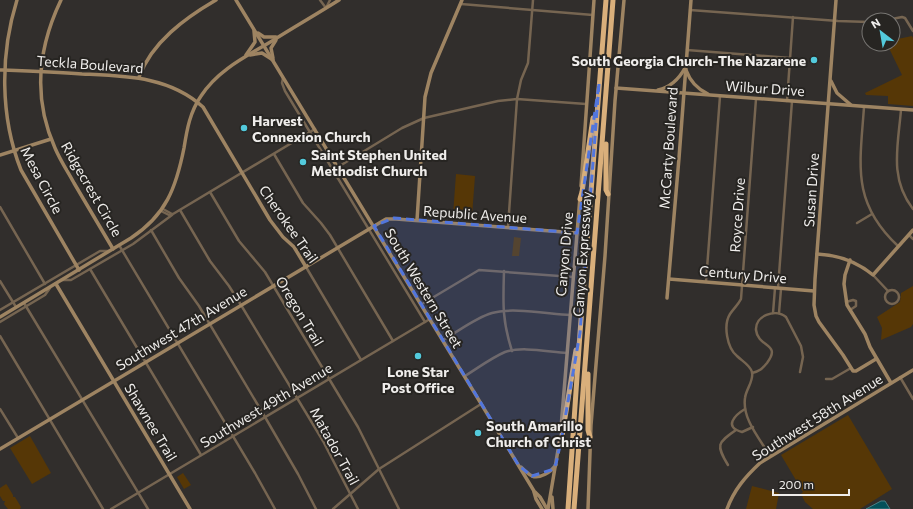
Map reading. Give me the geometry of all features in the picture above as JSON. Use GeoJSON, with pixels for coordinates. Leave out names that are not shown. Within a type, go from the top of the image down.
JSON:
{"type":"FeatureCollection","features":[{"type":"Feature","properties":{"kind":"highway","name":"Canyon Expressway"},"geometry":{"type":"LineString","coordinates":[[568,509],[606,0]]}},
{"type":"Feature","properties":{"kind":"highway","name":"Canyon Expressway"},"geometry":{"type":"LineString","coordinates":[[574,509],[613,0]]}},
{"type":"Feature","properties":{"kind":"highway"},"geometry":{"type":"LineString","coordinates":[[580,199],[597,88],[599,84]]}},
{"type":"Feature","properties":{"kind":"highway"},"geometry":{"type":"LineString","coordinates":[[604,124],[606,132],[606,190],[608,194]]}},
{"type":"Feature","properties":{"kind":"highway"},"geometry":{"type":"LineString","coordinates":[[559,446],[563,430],[577,338],[580,333]]}},
{"type":"Feature","properties":{"kind":"highway"},"geometry":{"type":"LineString","coordinates":[[586,362],[588,371],[588,430],[590,437]]}},
{"type":"Feature","properties":{"kind":"main road","name":"Mesa Circle"},"geometry":{"type":"LineString","coordinates":[[17,0],[5,38],[1,70],[2,100],[6,126],[13,151],[21,170],[80,270]]}},
{"type":"Feature","properties":{"kind":"main road","name":"Ridgecrest Circle"},"geometry":{"type":"LineString","coordinates":[[61,0],[50,25],[45,42],[41,71],[42,101],[51,139],[61,161],[112,250]]}},
{"type":"Feature","properties":{"kind":"main road"},"geometry":{"type":"LineString","coordinates":[[139,77],[152,53],[172,31],[190,15],[216,0]]}},
{"type":"Feature","properties":{"kind":"main road","name":"South Western Street"},"geometry":{"type":"LineString","coordinates":[[236,0],[316,129],[534,491],[548,509]]}},
{"type":"Feature","properties":{"kind":"main road"},"geometry":{"type":"LineString","coordinates":[[0,317],[112,250],[152,222],[162,210],[171,195],[176,182],[188,126],[197,102],[216,77],[247,55],[339,0]]}},
{"type":"Feature","properties":{"kind":"main road","name":"Canyon Drive"},"geometry":{"type":"LineString","coordinates":[[548,509],[559,446],[568,353],[594,0]]}},
{"type":"Feature","properties":{"kind":"main road"},"geometry":{"type":"LineString","coordinates":[[588,509],[590,437],[624,0]]}},
{"type":"Feature","properties":{"kind":"main road","name":"McCarty Boulevard"},"geometry":{"type":"LineString","coordinates":[[667,298],[691,0]]}},
{"type":"Feature","properties":{"kind":"main road","name":"Susan Drive"},"geometry":{"type":"LineString","coordinates":[[836,0],[814,291],[815,311],[819,322],[852,369]]}},
{"type":"Feature","properties":{"kind":"main road"},"geometry":{"type":"LineString","coordinates":[[417,220],[425,97],[432,73],[461,2]]}},
{"type":"Feature","properties":{"kind":"main road"},"geometry":{"type":"LineString","coordinates":[[254,30],[264,37],[277,37]]}},
{"type":"Feature","properties":{"kind":"main road"},"geometry":{"type":"LineString","coordinates":[[247,55],[255,42],[254,30]]}},
{"type":"Feature","properties":{"kind":"main road"},"geometry":{"type":"LineString","coordinates":[[273,60],[271,48],[277,37]]}},
{"type":"Feature","properties":{"kind":"main road"},"geometry":{"type":"LineString","coordinates":[[247,55],[262,53],[273,60]]}},
{"type":"Feature","properties":{"kind":"main road"},"geometry":{"type":"LineString","coordinates":[[654,91],[671,85],[678,79],[685,67]]}},
{"type":"Feature","properties":{"kind":"main road"},"geometry":{"type":"LineString","coordinates":[[685,67],[696,86],[704,92],[712,95]]}},
{"type":"Feature","properties":{"kind":"main road","name":"Teckla Boulevard"},"geometry":{"type":"LineString","coordinates":[[1,70],[139,77],[164,84],[197,102]]}},
{"type":"Feature","properties":{"kind":"main road"},"geometry":{"type":"LineString","coordinates":[[830,80],[837,93],[852,106]]}},
{"type":"Feature","properties":{"kind":"main road","name":"Wilbur Drive"},"geometry":{"type":"LineString","coordinates":[[616,88],[913,110]]}},
{"type":"Feature","properties":{"kind":"main road","name":"Cherokee Trail"},"geometry":{"type":"LineString","coordinates":[[197,102],[203,107],[270,220],[283,237],[294,247],[306,267]]}},
{"type":"Feature","properties":{"kind":"main road"},"geometry":{"type":"LineString","coordinates":[[0,155],[51,139]]}},
{"type":"Feature","properties":{"kind":"main road","name":"Republic Avenue"},"geometry":{"type":"LineString","coordinates":[[374,226],[390,218],[577,232]]}},
{"type":"Feature","properties":{"kind":"main road","name":"Southwest 47th Avenue"},"geometry":{"type":"LineString","coordinates":[[0,449],[374,226]]}},
{"type":"Feature","properties":{"kind":"main road"},"geometry":{"type":"LineString","coordinates":[[817,254],[835,255],[850,260],[866,269],[873,275],[913,230]]}},
{"type":"Feature","properties":{"kind":"main road"},"geometry":{"type":"LineString","coordinates":[[850,260],[845,275],[844,284],[846,302],[865,334],[876,359],[891,383]]}},
{"type":"Feature","properties":{"kind":"main road","name":"Century Drive"},"geometry":{"type":"LineString","coordinates":[[669,279],[814,291]]}},
{"type":"Feature","properties":{"kind":"main road","name":"Shawnee Trail"},"geometry":{"type":"LineString","coordinates":[[56,284],[190,509]]}},
{"type":"Feature","properties":{"kind":"main road"},"geometry":{"type":"LineString","coordinates":[[852,369],[856,371],[876,359]]}},
{"type":"Feature","properties":{"kind":"main road","name":"Southwest 58th Avenue"},"geometry":{"type":"LineString","coordinates":[[727,509],[736,490],[744,479],[760,463],[913,370]]}},
{"type":"Feature","properties":{"kind":"main road"},"geometry":{"type":"LineString","coordinates":[[519,466],[532,476],[539,476],[549,472],[556,464]]}},
{"type":"Feature","properties":{"kind":"main road"},"geometry":{"type":"LineString","coordinates":[[553,486],[553,509]]}},
{"type":"Feature","properties":{"kind":"main road"},"geometry":{"type":"LineString","coordinates":[[534,491],[536,499],[542,509]]}},
{"type":"Feature","properties":{"kind":"street"},"geometry":{"type":"LineString","coordinates":[[320,0],[326,8],[330,0]]}},
{"type":"Feature","properties":{"kind":"street"},"geometry":{"type":"LineString","coordinates":[[508,227],[517,99],[521,80],[528,63],[533,0]]}},
{"type":"Feature","properties":{"kind":"street"},"geometry":{"type":"LineString","coordinates":[[461,2],[593,15]]}},
{"type":"Feature","properties":{"kind":"street"},"geometry":{"type":"LineString","coordinates":[[690,10],[861,22]]}},
{"type":"Feature","properties":{"kind":"street"},"geometry":{"type":"LineString","coordinates":[[786,101],[793,17]]}},
{"type":"Feature","properties":{"kind":"street"},"geometry":{"type":"LineString","coordinates":[[901,17],[904,18],[913,32]]}},
{"type":"Feature","properties":{"kind":"street"},"geometry":{"type":"LineString","coordinates":[[687,50],[790,58]]}},
{"type":"Feature","properties":{"kind":"street","name":"South Western Street"},"geometry":{"type":"LineString","coordinates":[[283,77],[283,87],[425,322]]}},
{"type":"Feature","properties":{"kind":"street"},"geometry":{"type":"LineString","coordinates":[[706,282],[720,96]]}},
{"type":"Feature","properties":{"kind":"street"},"geometry":{"type":"LineString","coordinates":[[338,167],[402,128],[424,118],[498,101],[517,99],[586,104]]}},
{"type":"Feature","properties":{"kind":"street","name":"Royce Drive"},"geometry":{"type":"LineString","coordinates":[[752,373],[747,364],[734,353],[728,339],[728,321],[730,314],[739,304],[741,299],[756,99]]}},
{"type":"Feature","properties":{"kind":"street"},"geometry":{"type":"LineString","coordinates":[[779,313],[778,288],[792,102]]}},
{"type":"Feature","properties":{"kind":"street"},"geometry":{"type":"LineString","coordinates":[[864,107],[860,170],[863,190],[872,214],[883,231],[898,246]]}},
{"type":"Feature","properties":{"kind":"street"},"geometry":{"type":"LineString","coordinates":[[901,110],[897,173],[901,189],[913,209]]}},
{"type":"Feature","properties":{"kind":"street"},"geometry":{"type":"LineString","coordinates":[[61,280],[71,280],[102,262],[142,238],[173,214],[316,129]]}},
{"type":"Feature","properties":{"kind":"street"},"geometry":{"type":"LineString","coordinates":[[274,154],[303,203],[324,226],[393,341]]}},
{"type":"Feature","properties":{"kind":"street","name":"Oregon Trail"},"geometry":{"type":"LineString","coordinates":[[210,192],[239,241],[265,272],[358,427],[399,509]]}},
{"type":"Feature","properties":{"kind":"street"},"geometry":{"type":"LineString","coordinates":[[0,207],[45,284]]}},
{"type":"Feature","properties":{"kind":"street"},"geometry":{"type":"LineString","coordinates":[[162,210],[169,215],[173,214]]}},
{"type":"Feature","properties":{"kind":"street","name":"Matador Trail"},"geometry":{"type":"LineString","coordinates":[[180,210],[210,261],[230,286],[323,441],[358,509]]}},
{"type":"Feature","properties":{"kind":"street"},"geometry":{"type":"LineString","coordinates":[[361,217],[366,214]]}},
{"type":"Feature","properties":{"kind":"street"},"geometry":{"type":"LineString","coordinates":[[857,223],[872,214]]}},
{"type":"Feature","properties":{"kind":"street"},"geometry":{"type":"LineString","coordinates":[[152,222],[156,226]]}},
{"type":"Feature","properties":{"kind":"street"},"geometry":{"type":"LineString","coordinates":[[151,230],[179,278],[210,324],[298,474],[316,509]]}},
{"type":"Feature","properties":{"kind":"street"},"geometry":{"type":"LineString","coordinates":[[908,235],[913,239]]}},
{"type":"Feature","properties":{"kind":"street"},"geometry":{"type":"LineString","coordinates":[[119,245],[275,509]]}},
{"type":"Feature","properties":{"kind":"street"},"geometry":{"type":"LineString","coordinates":[[0,310],[100,251],[112,250]]}},
{"type":"Feature","properties":{"kind":"street"},"geometry":{"type":"LineString","coordinates":[[99,257],[102,262]]}},
{"type":"Feature","properties":{"kind":"street","name":"Cherokee Trail"},"geometry":{"type":"LineString","coordinates":[[306,267],[361,360]]}},
{"type":"Feature","properties":{"kind":"street"},"geometry":{"type":"LineString","coordinates":[[90,269],[201,455]]}},
{"type":"Feature","properties":{"kind":"street"},"geometry":{"type":"LineString","coordinates":[[422,304],[476,271],[482,270],[573,277]]}},
{"type":"Feature","properties":{"kind":"street"},"geometry":{"type":"LineString","coordinates":[[504,272],[503,311],[506,332],[512,351]]}},
{"type":"Feature","properties":{"kind":"street"},"geometry":{"type":"LineString","coordinates":[[873,275],[888,291]]}},
{"type":"Feature","properties":{"kind":"street"},"geometry":{"type":"LineString","coordinates":[[399,279],[404,276]]}},
{"type":"Feature","properties":{"kind":"street"},"geometry":{"type":"LineString","coordinates":[[0,281],[16,307]]}},
{"type":"Feature","properties":{"kind":"street"},"geometry":{"type":"LineString","coordinates":[[0,322],[45,295],[51,287]]}},
{"type":"Feature","properties":{"kind":"street"},"geometry":{"type":"LineString","coordinates":[[773,313],[778,288]]}},
{"type":"Feature","properties":{"kind":"street"},"geometry":{"type":"LineString","coordinates":[[888,291],[897,291],[900,296],[895,304],[886,301],[885,296],[888,291]]}},
{"type":"Feature","properties":{"kind":"street"},"geometry":{"type":"LineString","coordinates":[[846,302],[853,300],[856,301],[856,306],[850,310]]}},
{"type":"Feature","properties":{"kind":"street"},"geometry":{"type":"LineString","coordinates":[[24,303],[137,494],[148,509]]}},
{"type":"Feature","properties":{"kind":"street"},"geometry":{"type":"LineString","coordinates":[[420,313],[425,310]]}},
{"type":"Feature","properties":{"kind":"street"},"geometry":{"type":"LineString","coordinates":[[443,340],[484,316],[503,311],[570,315]]}},
{"type":"Feature","properties":{"kind":"street"},"geometry":{"type":"LineString","coordinates":[[770,456],[753,427],[745,409],[745,394],[751,381],[752,373],[761,370],[772,356],[772,350],[760,338],[756,330],[759,321],[773,313],[779,313],[786,317],[801,346],[803,357],[800,372]]}},
{"type":"Feature","properties":{"kind":"street","name":"Southwest 49th Avenue"},"geometry":{"type":"LineString","coordinates":[[111,509],[430,319]]}},
{"type":"Feature","properties":{"kind":"street"},"geometry":{"type":"LineString","coordinates":[[0,336],[103,509]]}},
{"type":"Feature","properties":{"kind":"street"},"geometry":{"type":"LineString","coordinates":[[465,376],[498,356],[512,351],[524,350],[568,353]]}},
{"type":"Feature","properties":{"kind":"street"},"geometry":{"type":"LineString","coordinates":[[826,379],[832,379],[852,369]]}},
{"type":"Feature","properties":{"kind":"street"},"geometry":{"type":"LineString","coordinates":[[900,378],[913,399]]}},
{"type":"Feature","properties":{"kind":"street"},"geometry":{"type":"LineString","coordinates":[[332,509],[379,469],[481,404]]}},
{"type":"Feature","properties":{"kind":"street"},"geometry":{"type":"LineString","coordinates":[[0,409],[18,438]]}},
{"type":"Feature","properties":{"kind":"street"},"geometry":{"type":"LineString","coordinates":[[745,409],[733,419],[732,426],[736,430],[742,432],[753,427]]}},
{"type":"Feature","properties":{"kind":"street"},"geometry":{"type":"LineString","coordinates":[[728,465],[721,453],[720,445],[724,438],[736,430]]}},
{"type":"Feature","properties":{"kind":"highlighted area"},"geometry":{"type":"Polygon","coordinates":[[[599,84],[580,333],[562,436],[556,464],[551,470],[532,476],[519,466],[374,226],[394,218],[577,233],[599,84]]]}},
{"type":"Feature","properties":{"kind":"shaded area"},"geometry":{"type":"Polygon","coordinates":[[[912,36],[913,38],[913,106],[888,104],[888,96],[866,95],[865,93],[902,75],[891,52],[901,52],[901,38],[912,36]]]}},
{"type":"Feature","properties":{"kind":"shaded area"},"geometry":{"type":"Polygon","coordinates":[[[456,174],[475,176],[472,216],[453,215],[456,174]]]}},
{"type":"Feature","properties":{"kind":"shaded area"},"geometry":{"type":"Polygon","coordinates":[[[514,237],[521,238],[519,256],[512,256],[514,237]]]}},
{"type":"Feature","properties":{"kind":"shaded area"},"geometry":{"type":"Polygon","coordinates":[[[913,286],[913,324],[911,327],[881,340],[882,328],[877,317],[900,302],[901,293],[913,286]]]}},
{"type":"Feature","properties":{"kind":"shaded area"},"geometry":{"type":"Polygon","coordinates":[[[848,415],[892,489],[860,509],[813,509],[805,502],[801,494],[803,492],[781,455],[848,415]]]}},
{"type":"Feature","properties":{"kind":"shaded area"},"geometry":{"type":"Polygon","coordinates":[[[30,436],[51,473],[32,484],[10,448],[30,436]]]}},
{"type":"Feature","properties":{"kind":"shaded area"},"geometry":{"type":"Polygon","coordinates":[[[183,473],[191,485],[184,489],[177,477],[183,473]]]}},
{"type":"Feature","properties":{"kind":"shaded area"},"geometry":{"type":"Polygon","coordinates":[[[6,484],[13,497],[15,497],[21,507],[20,509],[8,509],[4,504],[5,501],[3,501],[0,496],[0,488],[6,484]]]}},
{"type":"Feature","properties":{"kind":"shaded area"},"geometry":{"type":"Polygon","coordinates":[[[752,486],[779,493],[776,509],[746,509],[752,486]]]}},
{"type":"Feature","properties":{"kind":"water"},"geometry":{"type":"Polygon","coordinates":[[[881,501],[885,501],[890,509],[866,509],[881,501]]]}},
{"type":"Feature","properties":{"kind":"place","name":"South Georgia Church-The Nazarene"},"geometry":{"type":"Point","coordinates":[814,60]}},
{"type":"Feature","properties":{"kind":"place","name":"Harvest Connexion Church"},"geometry":{"type":"Point","coordinates":[244,128]}},
{"type":"Feature","properties":{"kind":"place","name":"Saint Stephen United Methodist Church"},"geometry":{"type":"Point","coordinates":[303,162]}},
{"type":"Feature","properties":{"kind":"place","name":"Lone Star Post Office"},"geometry":{"type":"Point","coordinates":[418,356]}},
{"type":"Feature","properties":{"kind":"place","name":"South Amarillo Church of Christ"},"geometry":{"type":"Point","coordinates":[478,433]}}]}
